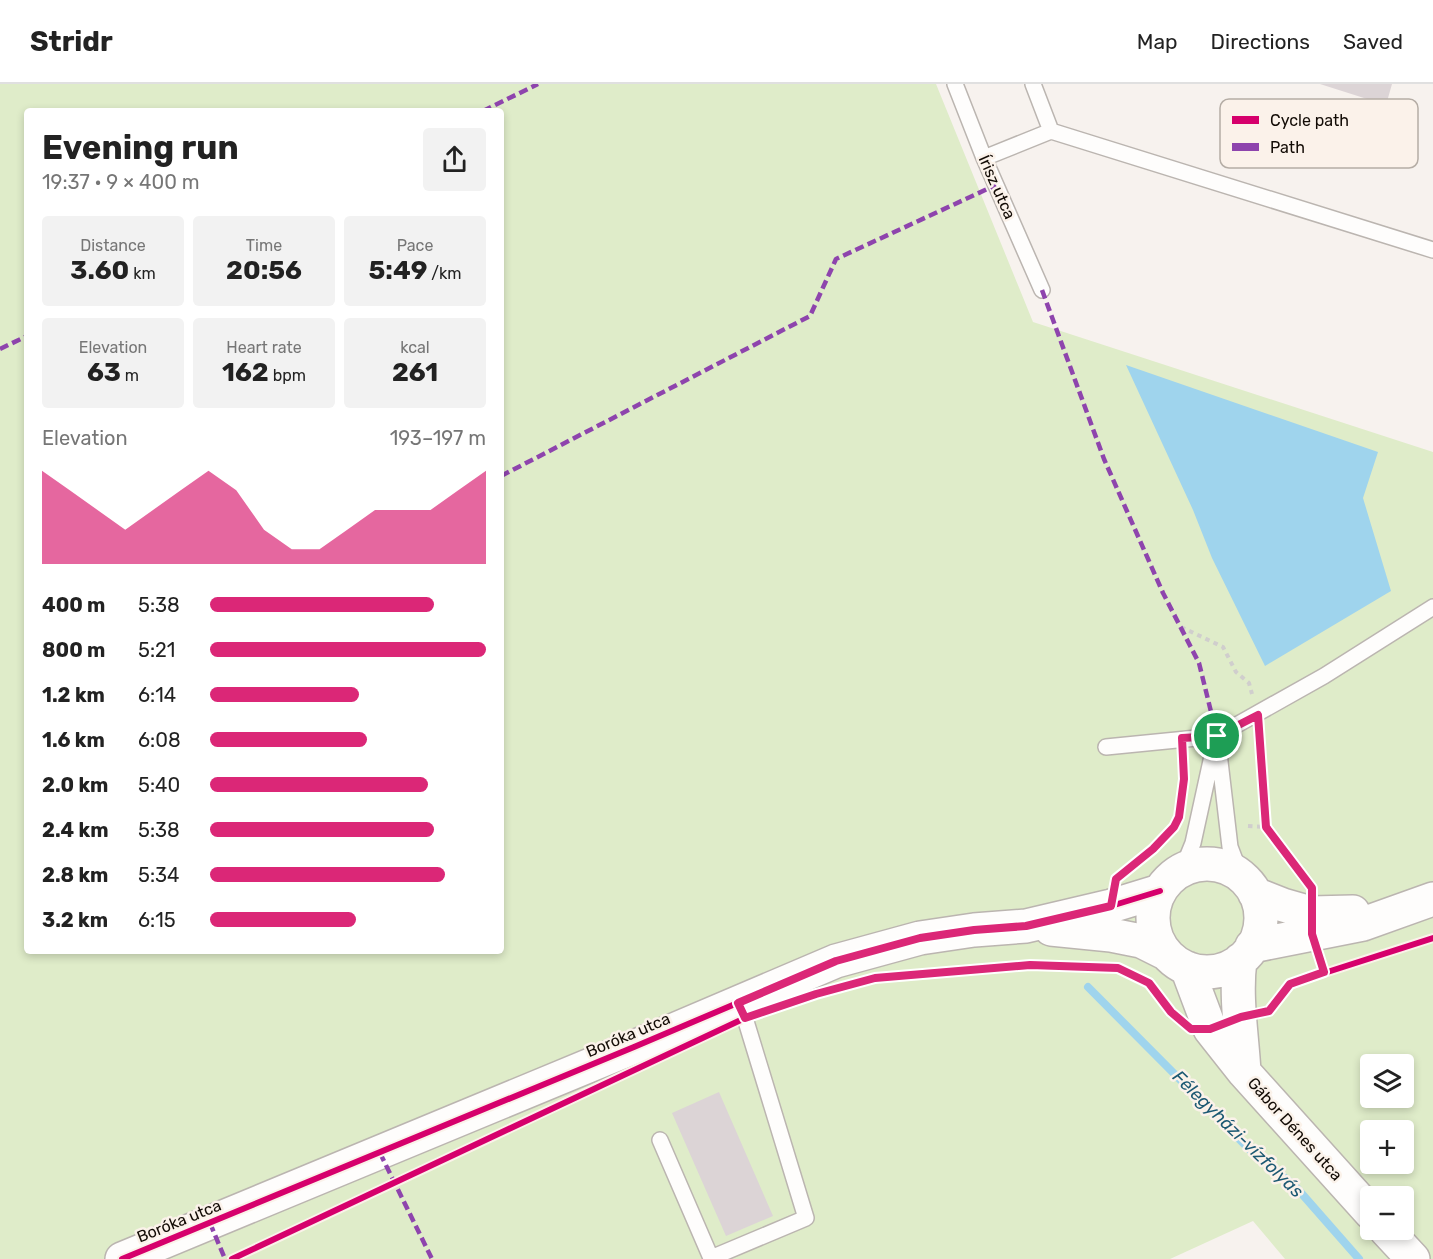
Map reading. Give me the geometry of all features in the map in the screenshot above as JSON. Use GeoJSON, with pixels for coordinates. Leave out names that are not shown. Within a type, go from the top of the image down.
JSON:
{"type":"FeatureCollection","features":[{"type":"Feature","properties":{"kind":"street"},"geometry":{"type":"LineString","coordinates":[[1199,864],[1225,867],[1248,885],[1283,905],[1311,913],[1419,904],[1363,924],[1246,953],[1224,969],[1214,971],[1196,971],[1176,960],[1157,939],[1153,923],[1154,906],[1171,880],[1199,864]]}},
{"type":"Feature","properties":{"kind":"street","name":"Boróka utca"},"geometry":{"type":"LineString","coordinates":[[122,1259],[836,961],[920,938],[974,930],[1026,926],[1111,906],[1171,880]]}},
{"type":"Feature","properties":{"kind":"street"},"geometry":{"type":"LineString","coordinates":[[1244,1072],[1241,1017],[1236,986],[1246,953],[1259,929],[1260,920],[1258,902],[1248,885]]}},
{"type":"Feature","properties":{"kind":"street","name":"Boróka utca"},"geometry":{"type":"LineString","coordinates":[[1026,926],[1141,941],[1176,960]]}},
{"type":"Feature","properties":{"kind":"street","name":"Gábor Dénes utca"},"geometry":{"type":"LineString","coordinates":[[1176,960],[1210,1029],[1244,1072],[1360,1201]]}},
{"type":"Feature","properties":{"kind":"street"},"geometry":{"type":"LineString","coordinates":[[1395,1240],[1413,1259]]}},
{"type":"Feature","properties":{"kind":"lane","name":"Írisz utca"},"geometry":{"type":"LineString","coordinates":[[955,84],[984,158],[1042,290]]}},
{"type":"Feature","properties":{"kind":"lane"},"geometry":{"type":"LineString","coordinates":[[1034,84],[1051,130]]}},
{"type":"Feature","properties":{"kind":"lane"},"geometry":{"type":"LineString","coordinates":[[984,158],[1051,130],[1433,250]]}},
{"type":"Feature","properties":{"kind":"lane"},"geometry":{"type":"LineString","coordinates":[[1106,747],[1217,736],[1258,715],[1344,664],[1433,607]]}},
{"type":"Feature","properties":{"kind":"lane"},"geometry":{"type":"LineString","coordinates":[[1171,880],[1195,832],[1217,736]]}},
{"type":"Feature","properties":{"kind":"lane"},"geometry":{"type":"LineString","coordinates":[[1217,736],[1230,847],[1248,885]]}},
{"type":"Feature","properties":{"kind":"lane"},"geometry":{"type":"LineString","coordinates":[[660,1140],[711,1258],[806,1218],[745,1018],[738,1003]]}},
{"type":"Feature","properties":{"kind":"path"},"geometry":{"type":"LineString","coordinates":[[1181,627],[1222,647],[1236,672],[1250,683],[1258,715]]}},
{"type":"Feature","properties":{"kind":"path"},"geometry":{"type":"LineString","coordinates":[[1182,738],[1183,788]]}},
{"type":"Feature","properties":{"kind":"path"},"geometry":{"type":"LineString","coordinates":[[1265,816],[1266,827],[1272,837]]}},
{"type":"Feature","properties":{"kind":"path"},"geometry":{"type":"LineString","coordinates":[[1111,906],[1116,879],[1153,849],[1174,827],[1179,817]]}},
{"type":"Feature","properties":{"kind":"green space"},"geometry":{"type":"Polygon","coordinates":[[[0,84],[936,84],[1033,322],[1433,452],[1433,1259],[1285,1259],[1253,1221],[1170,1259],[0,1259],[0,84]]]}},
{"type":"Feature","properties":{"kind":"water"},"geometry":{"type":"Polygon","coordinates":[[[1126,365],[1378,452],[1363,498],[1391,591],[1265,666],[1212,558],[1193,510],[1126,365]]]}},
{"type":"Feature","properties":{"kind":"building"},"geometry":{"type":"Polygon","coordinates":[[[1320,84],[1392,84],[1388,99],[1367,99],[1320,84]]]}},
{"type":"Feature","properties":{"kind":"building"},"geometry":{"type":"Polygon","coordinates":[[[719,1092],[773,1216],[726,1236],[672,1113],[719,1092]]]}},
{"type":"Feature","properties":{"kind":"waterway","name":"Félegyházi-vízfolyás"},"geometry":{"type":"LineString","coordinates":[[1088,987],[1253,1153],[1295,1186],[1359,1259]]}},
{"type":"Feature","properties":{"kind":"marked path"},"geometry":{"type":"LineString","coordinates":[[489,108],[538,84]]}},
{"type":"Feature","properties":{"kind":"marked path"},"geometry":{"type":"LineString","coordinates":[[504,474],[810,316],[836,259],[996,185]]}},
{"type":"Feature","properties":{"kind":"marked path"},"geometry":{"type":"LineString","coordinates":[[1042,290],[1104,459],[1163,593],[1199,663],[1217,736]]}},
{"type":"Feature","properties":{"kind":"marked path"},"geometry":{"type":"LineString","coordinates":[[0,349],[24,337]]}},
{"type":"Feature","properties":{"kind":"marked path"},"geometry":{"type":"LineString","coordinates":[[380,1153],[432,1259]]}},
{"type":"Feature","properties":{"kind":"marked path"},"geometry":{"type":"LineString","coordinates":[[210,1223],[225,1259]]}},
{"type":"Feature","properties":{"kind":"cycle path"},"geometry":{"type":"LineString","coordinates":[[1258,715],[1266,827],[1312,888],[1312,935],[1324,972]]}},
{"type":"Feature","properties":{"kind":"cycle path"},"geometry":{"type":"LineString","coordinates":[[122,1259],[836,961],[920,938],[974,930],[1026,926],[1111,906],[1160,891]]}},
{"type":"Feature","properties":{"kind":"cycle path"},"geometry":{"type":"LineString","coordinates":[[232,1259],[745,1018],[875,978],[1030,965],[1118,968],[1149,983],[1171,1012],[1191,1029],[1210,1029],[1241,1017],[1269,1011],[1290,984],[1433,938]]}},
{"type":"Feature","properties":{"kind":"route"},"geometry":{"type":"LineString","coordinates":[[1258,715],[1266,827],[1312,888],[1312,934],[1324,972],[1290,984],[1269,1011],[1241,1017],[1210,1029],[1191,1029],[1171,1012],[1149,983],[1118,968],[1030,965],[875,978],[816,994],[745,1018],[738,1003],[836,961],[920,938],[974,930],[1026,926],[1111,906],[1116,879],[1153,849],[1174,827],[1179,817],[1184,779],[1182,738],[1217,736],[1258,715]]}}]}
